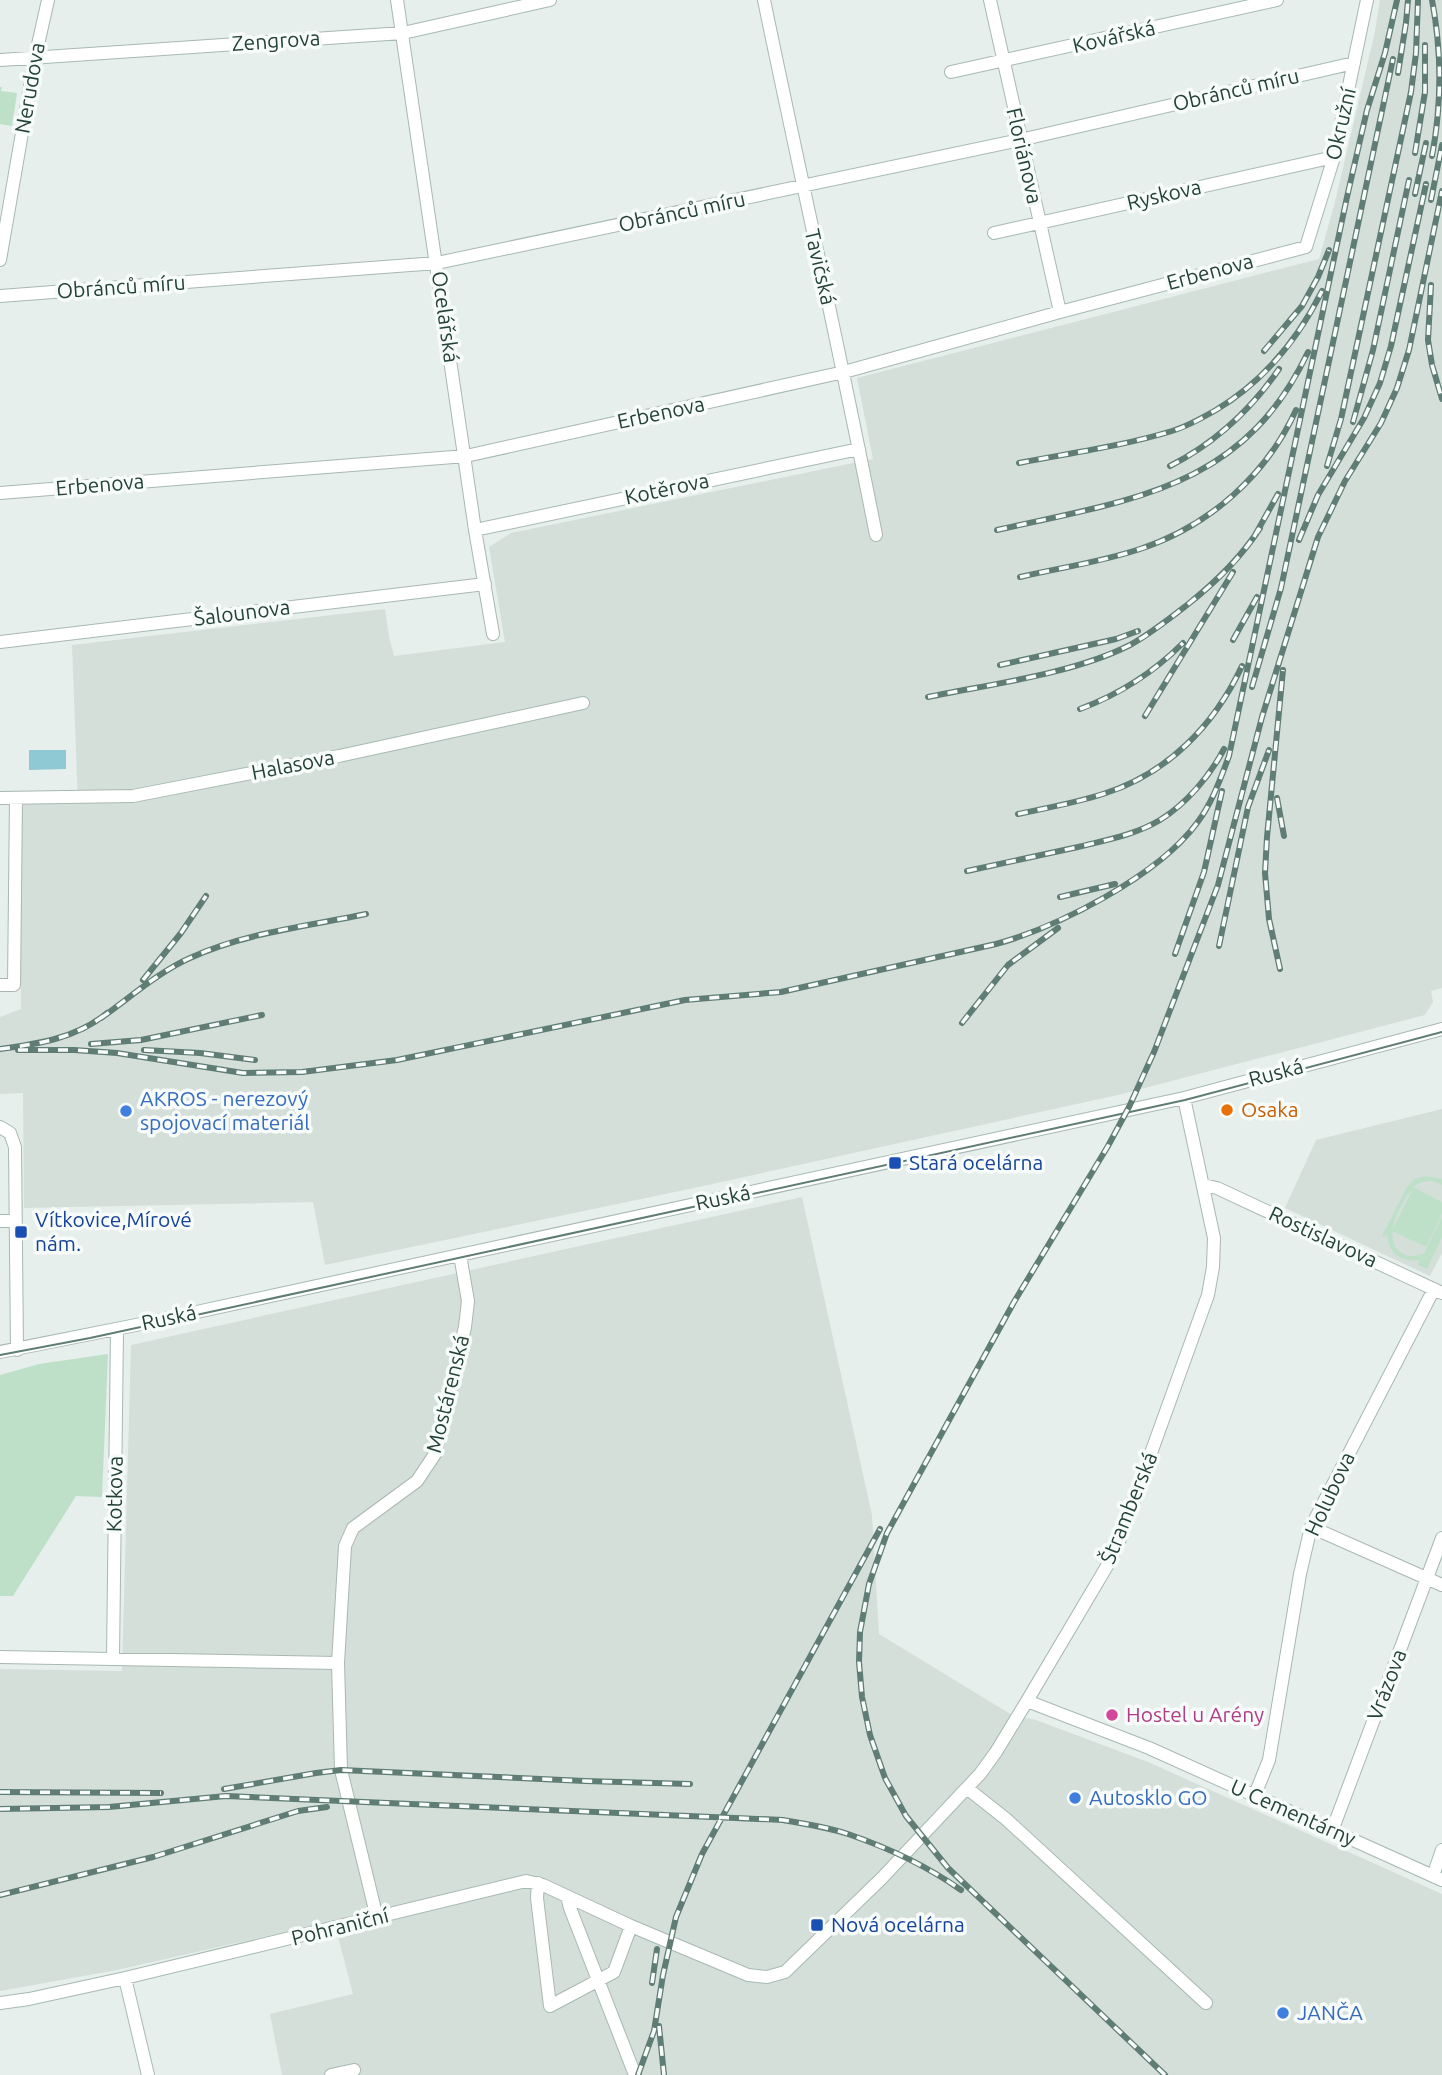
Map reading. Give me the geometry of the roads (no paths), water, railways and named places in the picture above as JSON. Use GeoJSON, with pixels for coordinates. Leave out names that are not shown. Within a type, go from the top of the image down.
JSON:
{"type":"FeatureCollection","features":[{"type":"Feature","properties":{"kind":"street","name":"Nerudova"},"geometry":{"type":"LineString","coordinates":[[0,260],[34,58],[48,0]]}},
{"type":"Feature","properties":{"kind":"street","name":"Ocelářská"},"geometry":{"type":"LineString","coordinates":[[397,0],[475,530],[493,634]]}},
{"type":"Feature","properties":{"kind":"street","name":"Zengrova"},"geometry":{"type":"LineString","coordinates":[[0,60],[403,33],[550,0]]}},
{"type":"Feature","properties":{"kind":"street","name":"Tavičská"},"geometry":{"type":"LineString","coordinates":[[764,0],[876,535]]}},
{"type":"Feature","properties":{"kind":"street","name":"Floriánova"},"geometry":{"type":"LineString","coordinates":[[990,0],[1060,312]]}},
{"type":"Feature","properties":{"kind":"street","name":"Kovářská"},"geometry":{"type":"LineString","coordinates":[[951,72],[1277,0]]}},
{"type":"Feature","properties":{"kind":"street","name":"Okružní"},"geometry":{"type":"LineString","coordinates":[[1306,247],[1334,157],[1367,0]]}},
{"type":"Feature","properties":{"kind":"street","name":"Obránců míru"},"geometry":{"type":"LineString","coordinates":[[0,296],[437,263],[1020,140],[1354,63]]}},
{"type":"Feature","properties":{"kind":"street","name":"Ryskova"},"geometry":{"type":"LineString","coordinates":[[994,233],[1334,157]]}},
{"type":"Feature","properties":{"kind":"street","name":"Erbenova"},"geometry":{"type":"LineString","coordinates":[[0,493],[466,456],[844,372],[1306,247]]}},
{"type":"Feature","properties":{"kind":"street","name":"Kotěrova"},"geometry":{"type":"LineString","coordinates":[[475,530],[859,449]]}},
{"type":"Feature","properties":{"kind":"street","name":"Šalounova"},"geometry":{"type":"LineString","coordinates":[[0,642],[485,584]]}},
{"type":"Feature","properties":{"kind":"street","name":"Halasova"},"geometry":{"type":"LineString","coordinates":[[0,798],[133,796],[339,756],[583,703]]}},
{"type":"Feature","properties":{"kind":"street"},"geometry":{"type":"LineString","coordinates":[[0,985],[14,985],[16,797]]}},
{"type":"Feature","properties":{"kind":"street","name":"Ruská"},"geometry":{"type":"LineString","coordinates":[[0,1352],[1184,1098],[1442,1029]]}},
{"type":"Feature","properties":{"kind":"street","name":"Štramberská"},"geometry":{"type":"LineString","coordinates":[[670,1942],[754,1976],[781,1974],[795,1964],[968,1789],[996,1752],[1107,1566],[1120,1539],[1208,1295],[1214,1249],[1184,1098]]}},
{"type":"Feature","properties":{"kind":"street"},"geometry":{"type":"LineString","coordinates":[[0,1127],[10,1133],[14,1142],[17,1350]]}},
{"type":"Feature","properties":{"kind":"street","name":"Rostislavova"},"geometry":{"type":"LineString","coordinates":[[1203,1185],[1217,1188],[1438,1291]]}},
{"type":"Feature","properties":{"kind":"street"},"geometry":{"type":"LineString","coordinates":[[0,1221],[15,1221]]}},
{"type":"Feature","properties":{"kind":"street","name":"Mostárenská"},"geometry":{"type":"LineString","coordinates":[[377,1918],[341,1770],[338,1662],[345,1546],[354,1528],[418,1481],[435,1454],[465,1327],[467,1301],[460,1255]]}},
{"type":"Feature","properties":{"kind":"street","name":"Holubova"},"geometry":{"type":"LineString","coordinates":[[1254,1797],[1269,1760],[1300,1574],[1311,1527],[1438,1291]]}},
{"type":"Feature","properties":{"kind":"street","name":"Kotkova"},"geometry":{"type":"LineString","coordinates":[[113,1659],[117,1329]]}},
{"type":"Feature","properties":{"kind":"street"},"geometry":{"type":"LineString","coordinates":[[1311,1527],[1442,1585]]}},
{"type":"Feature","properties":{"kind":"street","name":"Vrázova"},"geometry":{"type":"LineString","coordinates":[[1332,1831],[1442,1538]]}},
{"type":"Feature","properties":{"kind":"street"},"geometry":{"type":"LineString","coordinates":[[0,1657],[338,1662]]}},
{"type":"Feature","properties":{"kind":"street","name":"U Cementárny"},"geometry":{"type":"LineString","coordinates":[[1027,1700],[1139,1744],[1438,1878]]}},
{"type":"Feature","properties":{"kind":"street"},"geometry":{"type":"LineString","coordinates":[[968,1789],[1023,1833],[1206,2003]]}},
{"type":"Feature","properties":{"kind":"street"},"geometry":{"type":"LineString","coordinates":[[1438,1878],[1442,1850]]}},
{"type":"Feature","properties":{"kind":"street","name":"Pohraniční"},"geometry":{"type":"LineString","coordinates":[[0,2003],[125,1978],[521,1882],[538,1884],[670,1942]]}},
{"type":"Feature","properties":{"kind":"street"},"geometry":{"type":"LineString","coordinates":[[538,1884],[537,1898],[550,2006],[614,1972],[631,1926]]}},
{"type":"Feature","properties":{"kind":"street"},"geometry":{"type":"LineString","coordinates":[[567,1896],[635,2075]]}},
{"type":"Feature","properties":{"kind":"street"},"geometry":{"type":"LineString","coordinates":[[125,1978],[148,2075]]}},
{"type":"Feature","properties":{"kind":"street"},"geometry":{"type":"LineString","coordinates":[[331,2075],[354,2070]]}},
{"type":"Feature","properties":{"kind":"water"},"geometry":{"type":"Polygon","coordinates":[[[29,750],[66,750],[66,769],[29,770],[29,750]]]}},
{"type":"Feature","properties":{"kind":"tram line"},"geometry":{"type":"LineString","coordinates":[[0,1355],[90,1338],[1185,1100],[1442,1032]]}},
{"type":"Feature","properties":{"kind":"railway"},"geometry":{"type":"LineString","coordinates":[[18,1050],[117,1053],[243,1073],[302,1072],[397,1060],[685,1000],[781,992],[996,944],[1077,912],[1133,880],[1158,862],[1180,843],[1197,823],[1215,791],[1229,756],[1347,197],[1397,0]]}},
{"type":"Feature","properties":{"kind":"railway"},"geometry":{"type":"LineString","coordinates":[[1398,73],[1408,0]]}},
{"type":"Feature","properties":{"kind":"railway"},"geometry":{"type":"LineString","coordinates":[[1327,466],[1341,419],[1411,92],[1418,0]]}},
{"type":"Feature","properties":{"kind":"railway"},"geometry":{"type":"LineString","coordinates":[[1432,0],[1440,78],[1432,156]]}},
{"type":"Feature","properties":{"kind":"railway"},"geometry":{"type":"LineString","coordinates":[[1415,153],[1425,92],[1425,45]]}},
{"type":"Feature","properties":{"kind":"railway"},"geometry":{"type":"LineString","coordinates":[[1252,687],[1281,588],[1393,59]]}},
{"type":"Feature","properties":{"kind":"railway"},"geometry":{"type":"LineString","coordinates":[[1415,194],[1426,143]]}},
{"type":"Feature","properties":{"kind":"railway"},"geometry":{"type":"LineString","coordinates":[[1431,200],[1442,145]]}},
{"type":"Feature","properties":{"kind":"railway"},"geometry":{"type":"LineString","coordinates":[[1353,422],[1373,350],[1409,180]]}},
{"type":"Feature","properties":{"kind":"railway"},"geometry":{"type":"LineString","coordinates":[[1299,540],[1318,495],[1364,418],[1380,383],[1391,346],[1426,184]]}},
{"type":"Feature","properties":{"kind":"railway"},"geometry":{"type":"LineString","coordinates":[[1165,2075],[948,1868],[906,1816],[885,1778],[870,1735],[862,1697],[860,1632],[869,1584],[887,1533],[1014,1302],[1108,1146],[1154,1052],[1218,885],[1262,717],[1318,537],[1345,481],[1381,423],[1397,388],[1409,350],[1442,191]]}},
{"type":"Feature","properties":{"kind":"railway"},"geometry":{"type":"LineString","coordinates":[[1264,351],[1302,306],[1329,250]]}},
{"type":"Feature","properties":{"kind":"railway"},"geometry":{"type":"LineString","coordinates":[[1431,285],[1428,340],[1442,399]]}},
{"type":"Feature","properties":{"kind":"railway"},"geometry":{"type":"LineString","coordinates":[[1019,463],[1153,436],[1184,427],[1211,413],[1249,386],[1278,358],[1302,327],[1322,291]]}},
{"type":"Feature","properties":{"kind":"railway"},"geometry":{"type":"LineString","coordinates":[[997,530],[1136,497],[1178,482],[1216,461],[1251,434],[1281,398],[1308,352]]}},
{"type":"Feature","properties":{"kind":"railway"},"geometry":{"type":"LineString","coordinates":[[1170,466],[1231,425],[1279,369]]}},
{"type":"Feature","properties":{"kind":"railway"},"geometry":{"type":"LineString","coordinates":[[1020,577],[1125,554],[1189,527],[1233,496],[1252,477],[1284,434],[1296,410]]}},
{"type":"Feature","properties":{"kind":"railway"},"geometry":{"type":"LineString","coordinates":[[1254,537],[1278,494]]}},
{"type":"Feature","properties":{"kind":"railway"},"geometry":{"type":"LineString","coordinates":[[928,697],[1058,671],[1130,645],[1208,588],[1236,560],[1260,528]]}},
{"type":"Feature","properties":{"kind":"railway"},"geometry":{"type":"LineString","coordinates":[[1145,716],[1233,572]]}},
{"type":"Feature","properties":{"kind":"railway"},"geometry":{"type":"LineString","coordinates":[[1233,640],[1257,597]]}},
{"type":"Feature","properties":{"kind":"railway"},"geometry":{"type":"LineString","coordinates":[[1000,665],[1116,639],[1138,631]]}},
{"type":"Feature","properties":{"kind":"railway"},"geometry":{"type":"LineString","coordinates":[[1080,709],[1135,682],[1183,643]]}},
{"type":"Feature","properties":{"kind":"railway"},"geometry":{"type":"LineString","coordinates":[[1018,814],[1103,794],[1148,774],[1168,761],[1203,728],[1231,688],[1242,666]]}},
{"type":"Feature","properties":{"kind":"railway"},"geometry":{"type":"LineString","coordinates":[[1280,969],[1269,919],[1265,873],[1283,670]]}},
{"type":"Feature","properties":{"kind":"railway"},"geometry":{"type":"LineString","coordinates":[[967,871],[1110,839],[1150,825],[1188,798],[1212,769],[1224,749]]}},
{"type":"Feature","properties":{"kind":"railway"},"geometry":{"type":"LineString","coordinates":[[1219,946],[1248,807],[1269,750]]}},
{"type":"Feature","properties":{"kind":"railway"},"geometry":{"type":"LineString","coordinates":[[1175,954],[1204,872],[1222,791]]}},
{"type":"Feature","properties":{"kind":"railway"},"geometry":{"type":"LineString","coordinates":[[1277,798],[1284,836]]}},
{"type":"Feature","properties":{"kind":"railway"},"geometry":{"type":"LineString","coordinates":[[1060,897],[1115,884]]}},
{"type":"Feature","properties":{"kind":"railway"},"geometry":{"type":"LineString","coordinates":[[143,980],[181,933],[206,896]]}},
{"type":"Feature","properties":{"kind":"railway"},"geometry":{"type":"LineString","coordinates":[[101,1018],[167,970],[211,949],[276,931],[366,914]]}},
{"type":"Feature","properties":{"kind":"railway"},"geometry":{"type":"LineString","coordinates":[[962,1023],[1008,965],[1058,928]]}},
{"type":"Feature","properties":{"kind":"railway"},"geometry":{"type":"LineString","coordinates":[[0,1049],[43,1042],[70,1034],[107,1013]]}},
{"type":"Feature","properties":{"kind":"railway"},"geometry":{"type":"LineString","coordinates":[[91,1044],[141,1040],[262,1015]]}},
{"type":"Feature","properties":{"kind":"railway"},"geometry":{"type":"LineString","coordinates":[[144,1050],[255,1060]]}},
{"type":"Feature","properties":{"kind":"railway"},"geometry":{"type":"LineString","coordinates":[[638,2075],[654,2031],[676,1917],[702,1854],[880,1529]]}},
{"type":"Feature","properties":{"kind":"railway"},"geometry":{"type":"LineString","coordinates":[[224,1789],[341,1770],[690,1784]]}},
{"type":"Feature","properties":{"kind":"railway"},"geometry":{"type":"LineString","coordinates":[[0,1792],[161,1793]]}},
{"type":"Feature","properties":{"kind":"railway"},"geometry":{"type":"LineString","coordinates":[[0,1809],[109,1807],[226,1796],[783,1820],[832,1829],[877,1845],[920,1865],[961,1890]]}},
{"type":"Feature","properties":{"kind":"railway"},"geometry":{"type":"LineString","coordinates":[[0,1895],[153,1857],[298,1811],[327,1807]]}},
{"type":"Feature","properties":{"kind":"railway"},"geometry":{"type":"LineString","coordinates":[[652,1983],[657,1949]]}},
{"type":"Feature","properties":{"kind":"railway"},"geometry":{"type":"LineString","coordinates":[[659,2026],[664,2075]]}},
{"type":"Feature","properties":{"kind":"place","name":"Osaka"},"geometry":{"type":"Point","coordinates":[1227,1110]}},
{"type":"Feature","properties":{"kind":"place","name":"AKROS - nerezový spojovací materiál"},"geometry":{"type":"Point","coordinates":[126,1111]}},
{"type":"Feature","properties":{"kind":"place","name":"Stará ocelárna"},"geometry":{"type":"Point","coordinates":[895,1163]}},
{"type":"Feature","properties":{"kind":"place","name":"Vítkovice,Mírové nám."},"geometry":{"type":"Point","coordinates":[21,1232]}},
{"type":"Feature","properties":{"kind":"place","name":"Hostel u Arény"},"geometry":{"type":"Point","coordinates":[1112,1715]}},
{"type":"Feature","properties":{"kind":"place","name":"Autosklo GO"},"geometry":{"type":"Point","coordinates":[1075,1798]}},
{"type":"Feature","properties":{"kind":"place","name":"Nová ocelárna"},"geometry":{"type":"Point","coordinates":[817,1925]}},
{"type":"Feature","properties":{"kind":"place","name":"JANČA"},"geometry":{"type":"Point","coordinates":[1283,2013]}}]}
